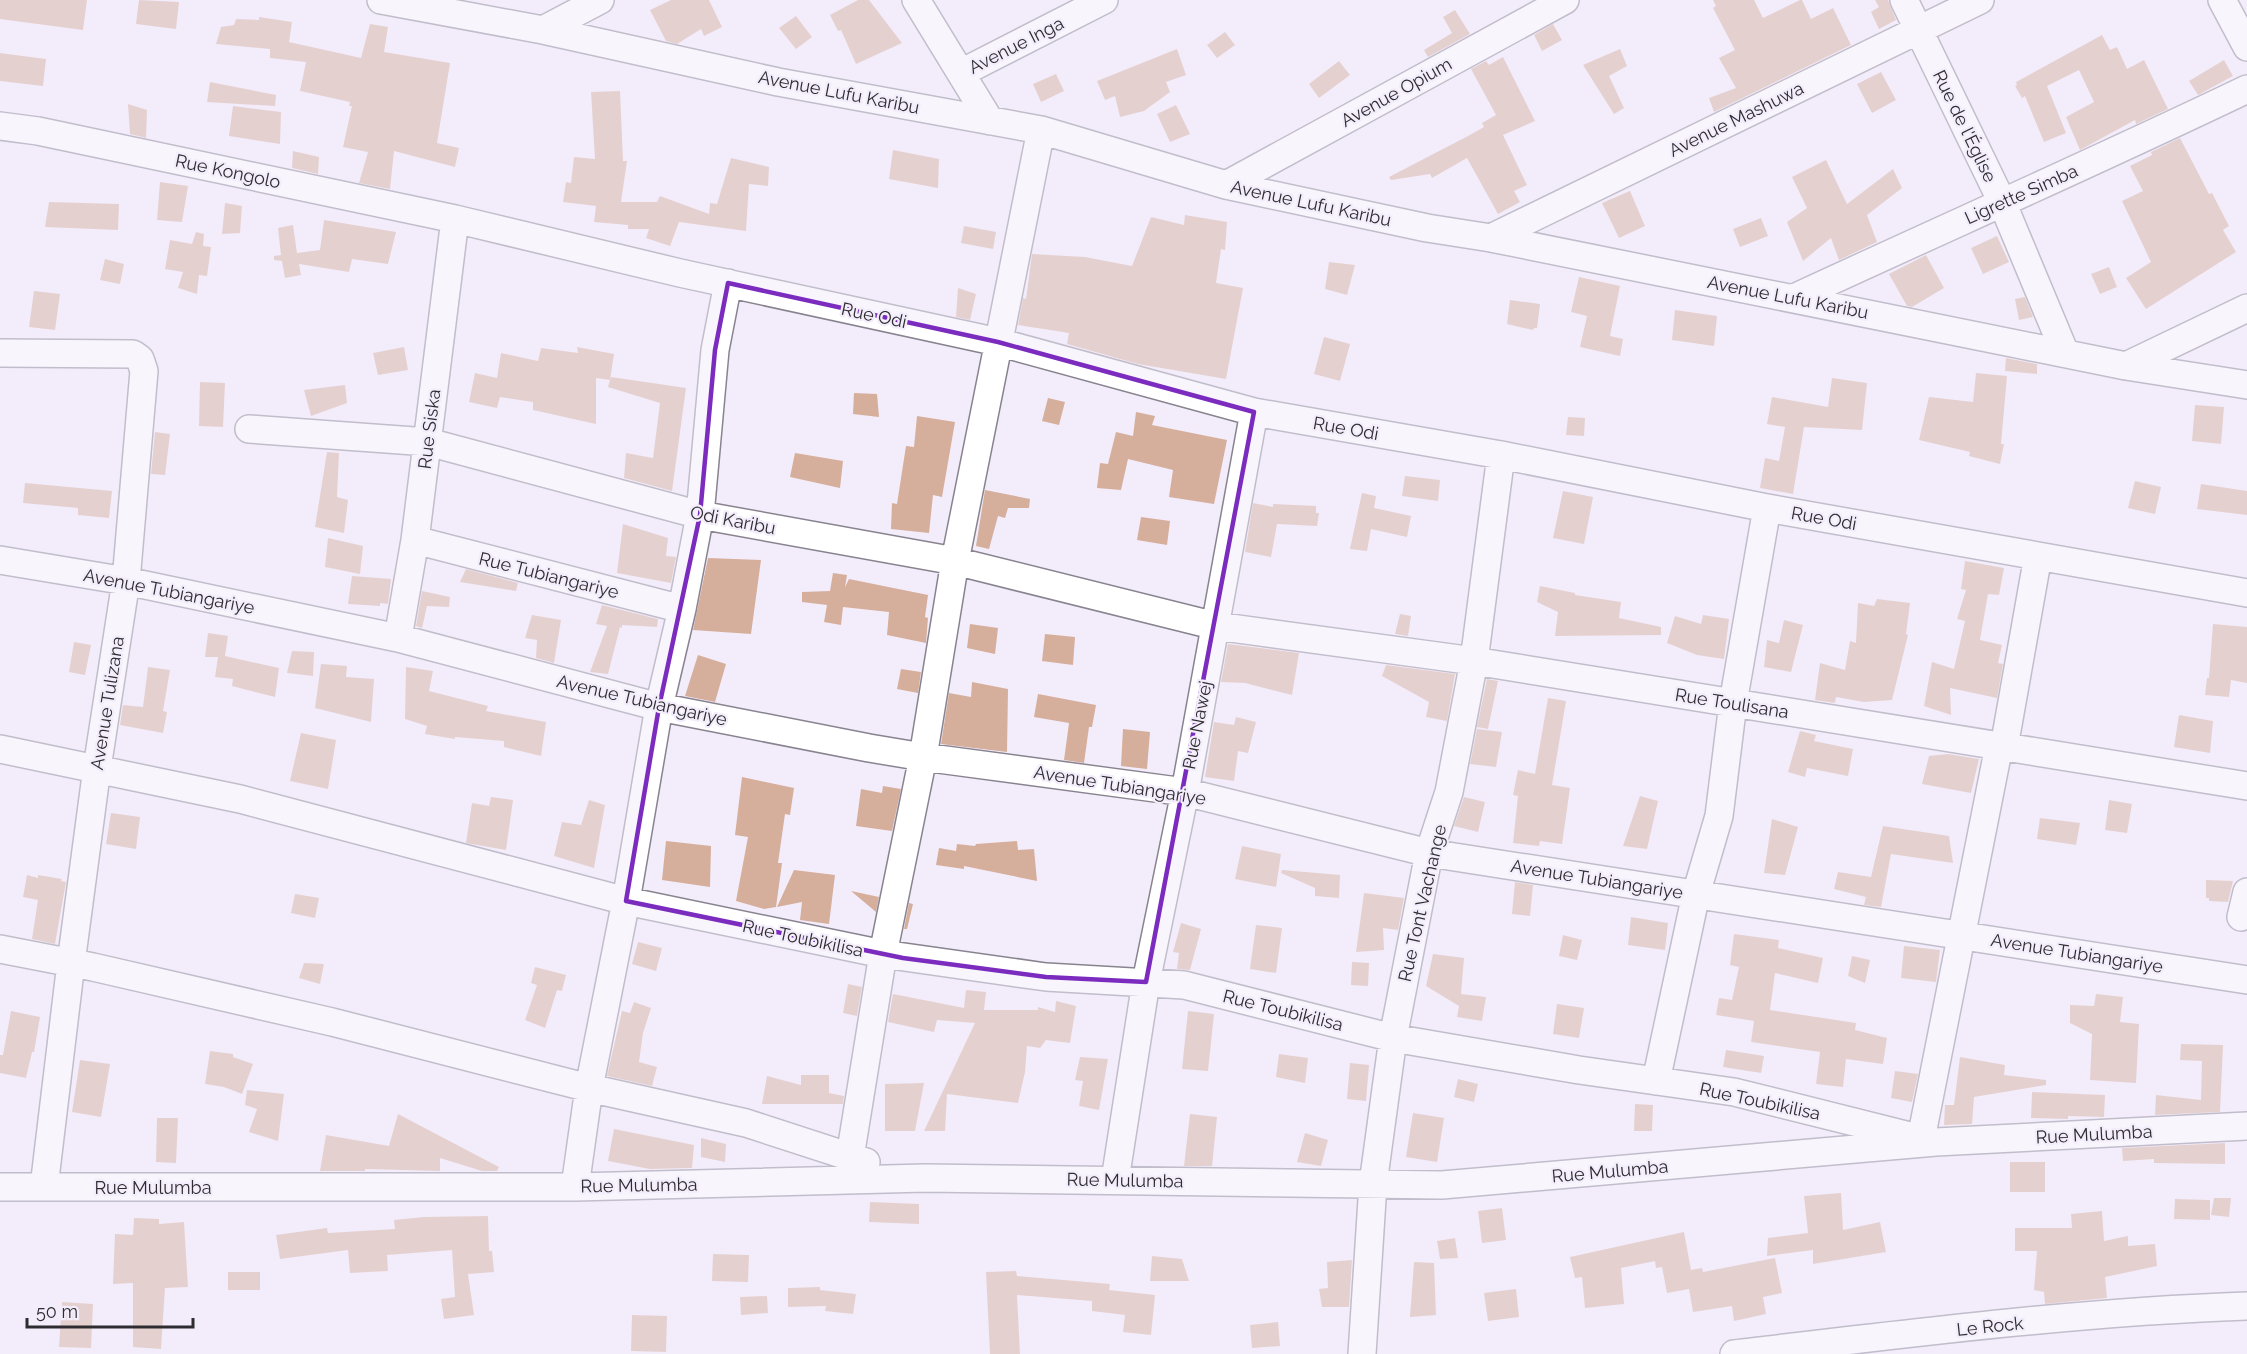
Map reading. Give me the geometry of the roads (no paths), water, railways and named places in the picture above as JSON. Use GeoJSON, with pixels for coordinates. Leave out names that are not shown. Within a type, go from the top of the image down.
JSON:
{"type":"FeatureCollection","features":[{"type":"Feature","properties":{"kind":"street","name":"Avenue Lufu Karibu"},"geometry":{"type":"LineString","coordinates":[[381,0],[543,30],[778,82],[1041,130],[1226,185],[1427,228],[1491,238],[2126,366],[2247,385]]}},
{"type":"Feature","properties":{"kind":"street"},"geometry":{"type":"LineString","coordinates":[[543,30],[600,0]]}},
{"type":"Feature","properties":{"kind":"street"},"geometry":{"type":"LineString","coordinates":[[916,0],[990,121]]}},
{"type":"Feature","properties":{"kind":"street","name":"Avenue Inga"},"geometry":{"type":"LineString","coordinates":[[961,73],[1104,0]]}},
{"type":"Feature","properties":{"kind":"street","name":"Avenue Opium"},"geometry":{"type":"LineString","coordinates":[[1226,185],[1565,0]]}},
{"type":"Feature","properties":{"kind":"street","name":"Rue de l'Église"},"geometry":{"type":"LineString","coordinates":[[1904,0],[2002,202],[2065,353]]}},
{"type":"Feature","properties":{"kind":"street","name":"Avenue Mashuwa"},"geometry":{"type":"LineString","coordinates":[[1491,238],[1980,0]]}},
{"type":"Feature","properties":{"kind":"street"},"geometry":{"type":"LineString","coordinates":[[2222,0],[2247,47]]}},
{"type":"Feature","properties":{"kind":"street","name":"Ligrette Simba"},"geometry":{"type":"LineString","coordinates":[[1794,298],[2090,164],[2247,89]]}},
{"type":"Feature","properties":{"kind":"street","name":"Rue Kongolo"},"geometry":{"type":"LineString","coordinates":[[0,126],[38,131],[455,219]]}},
{"type":"Feature","properties":{"kind":"street"},"geometry":{"type":"LineString","coordinates":[[850,1157],[883,954],[923,757],[955,561],[1041,130]]}},
{"type":"Feature","properties":{"kind":"street","name":"Rue Odi"},"geometry":{"type":"LineString","coordinates":[[455,219],[728,283],[998,342],[1254,412],[1501,455],[1767,508],[2247,593]]}},
{"type":"Feature","properties":{"kind":"street","name":"Rue Siska"},"geometry":{"type":"LineString","coordinates":[[398,638],[415,540],[455,219]]}},
{"type":"Feature","properties":{"kind":"street"},"geometry":{"type":"LineString","coordinates":[[575,1187],[589,1088],[626,901],[659,707],[682,609],[700,515],[715,350],[728,283]]}},
{"type":"Feature","properties":{"kind":"street"},"geometry":{"type":"LineString","coordinates":[[2126,366],[2247,308]]}},
{"type":"Feature","properties":{"kind":"street","name":"Avenue Tulizana"},"geometry":{"type":"LineString","coordinates":[[0,353],[133,354],[140,358],[144,371],[126,581],[70,963],[44,1186]]}},
{"type":"Feature","properties":{"kind":"street","name":"Rue Nawej"},"geometry":{"type":"LineString","coordinates":[[1115,1179],[1146,982],[1185,792],[1254,412]]}},
{"type":"Feature","properties":{"kind":"street","name":"Odi Karibu"},"geometry":{"type":"LineString","coordinates":[[249,429],[428,442],[700,515],[955,561],[1216,626]]}},
{"type":"Feature","properties":{"kind":"street","name":"Rue Tont Vachange"},"geometry":{"type":"LineString","coordinates":[[1362,1354],[1373,1184],[1393,1038],[1429,853],[1449,792],[1474,661],[1501,455]]}},
{"type":"Feature","properties":{"kind":"street"},"geometry":{"type":"LineString","coordinates":[[1656,1081],[1696,894],[1719,816],[1733,703],[1767,508]]}},
{"type":"Feature","properties":{"kind":"street","name":"Rue Tubiangariye"},"geometry":{"type":"LineString","coordinates":[[415,540],[682,609]]}},
{"type":"Feature","properties":{"kind":"street"},"geometry":{"type":"LineString","coordinates":[[1928,1141],[1961,935],[2002,746],[2038,556]]}},
{"type":"Feature","properties":{"kind":"street","name":"Avenue Tubiangariye"},"geometry":{"type":"LineString","coordinates":[[0,560],[126,581],[398,638],[659,707],[923,757],[1185,792],[1429,853],[2247,980]]}},
{"type":"Feature","properties":{"kind":"street","name":"Rue Toulisana"},"geometry":{"type":"LineString","coordinates":[[1216,626],[1474,661],[2247,786]]}},
{"type":"Feature","properties":{"kind":"street","name":"Rue Toubikilisa"},"geometry":{"type":"LineString","coordinates":[[0,749],[240,799],[626,901],[883,954],[1046,977],[1184,985],[1393,1038],[1734,1092],[1928,1141]]}},
{"type":"Feature","properties":{"kind":"street"},"geometry":{"type":"LineString","coordinates":[[0,949],[332,1022],[589,1088],[746,1123],[925,1179]]}},
{"type":"Feature","properties":{"kind":"street","name":"Rue Mulumba"},"geometry":{"type":"LineString","coordinates":[[0,1187],[575,1187],[925,1179],[1115,1179],[1442,1185],[1928,1141],[2247,1126]]}},
{"type":"Feature","properties":{"kind":"street","name":"Le Rock"},"geometry":{"type":"LineString","coordinates":[[1734,1354],[1960,1329],[2174,1309],[2247,1306]]}}]}
